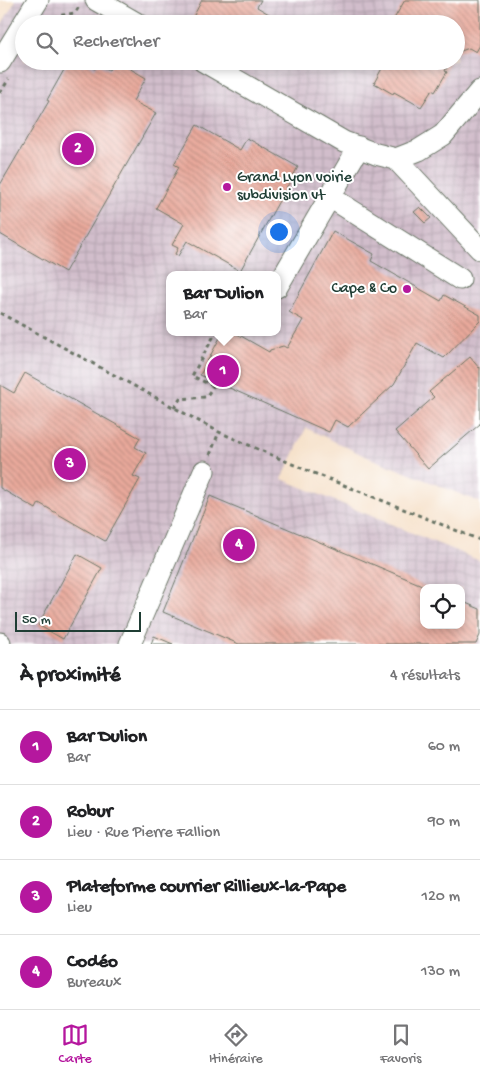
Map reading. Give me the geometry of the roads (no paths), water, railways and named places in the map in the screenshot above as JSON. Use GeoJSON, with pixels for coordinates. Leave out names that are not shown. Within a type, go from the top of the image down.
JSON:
{"type":"FeatureCollection","features":[{"type":"Feature","properties":{"kind":"street"},"geometry":{"type":"LineString","coordinates":[[29,15],[38,0]]}},
{"type":"Feature","properties":{"kind":"street"},"geometry":{"type":"LineString","coordinates":[[96,0],[122,15]]}},
{"type":"Feature","properties":{"kind":"street"},"geometry":{"type":"LineString","coordinates":[[0,62],[15,38]]}},
{"type":"Feature","properties":{"kind":"street"},"geometry":{"type":"LineString","coordinates":[[219,70],[344,142],[376,154],[396,158],[420,150],[443,135],[480,91]]}},
{"type":"Feature","properties":{"kind":"street"},"geometry":{"type":"LineString","coordinates":[[281,280],[359,147]]}},
{"type":"Feature","properties":{"kind":"street"},"geometry":{"type":"LineString","coordinates":[[396,158],[480,248]]}},
{"type":"Feature","properties":{"kind":"street"},"geometry":{"type":"LineString","coordinates":[[330,196],[460,279]]}},
{"type":"Feature","properties":{"kind":"street"},"geometry":{"type":"LineString","coordinates":[[130,644],[204,470]]}},
{"type":"Feature","properties":{"kind":"place","name":"Robur"},"geometry":{"type":"Point","coordinates":[78,149]}},
{"type":"Feature","properties":{"kind":"place","name":"Grand Lyon voirie subdivision vt"},"geometry":{"type":"Point","coordinates":[227,187]}},
{"type":"Feature","properties":{"kind":"place","name":"Cape & Co"},"geometry":{"type":"Point","coordinates":[407,289]}},
{"type":"Feature","properties":{"kind":"place","name":"Bar Dulion"},"geometry":{"type":"Point","coordinates":[223,371]}},
{"type":"Feature","properties":{"kind":"place","name":"Plateforme courrier Rillieux-la-Pape"},"geometry":{"type":"Point","coordinates":[70,464]}},
{"type":"Feature","properties":{"kind":"place","name":"Codéo"},"geometry":{"type":"Point","coordinates":[239,545]}}]}
